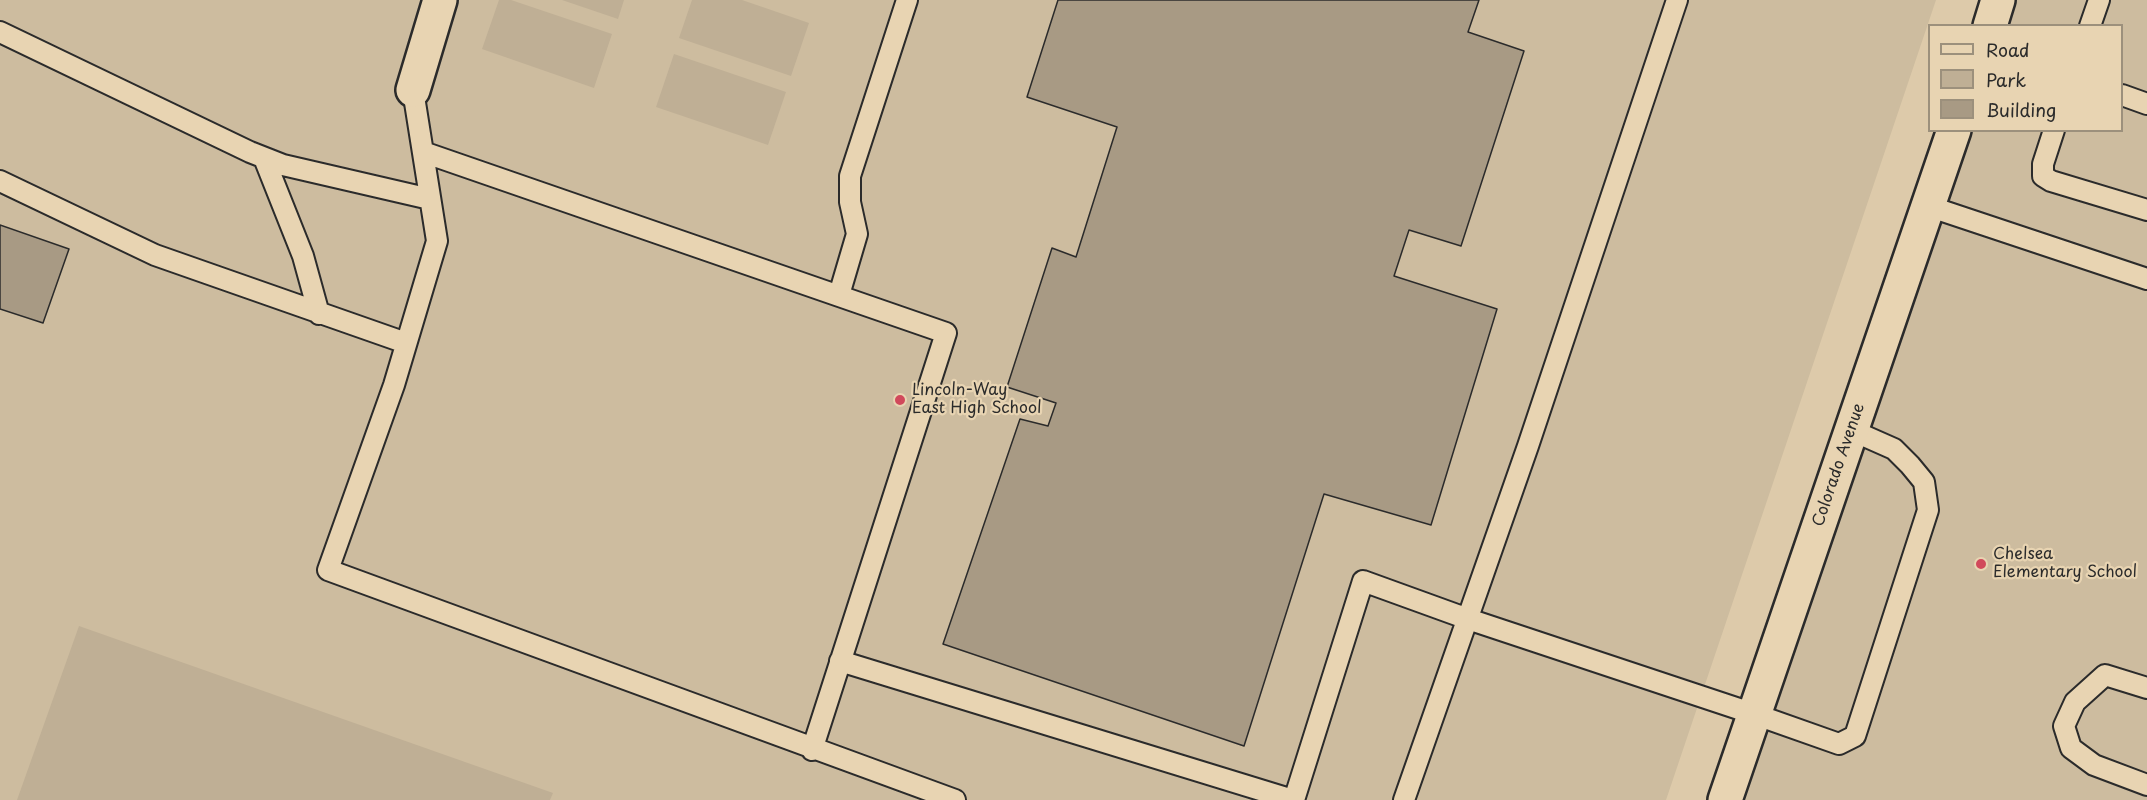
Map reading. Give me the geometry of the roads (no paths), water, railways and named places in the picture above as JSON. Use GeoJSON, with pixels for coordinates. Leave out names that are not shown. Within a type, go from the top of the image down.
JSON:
{"type":"FeatureCollection","features":[{"type":"Feature","properties":{"kind":"street"},"geometry":{"type":"LineString","coordinates":[[413,90],[440,0]]}},
{"type":"Feature","properties":{"kind":"street"},"geometry":{"type":"LineString","coordinates":[[1991,24],[1998,0]]}},
{"type":"Feature","properties":{"kind":"street","name":"Colorado Avenue"},"geometry":{"type":"LineString","coordinates":[[1725,800],[1953,132]]}},
{"type":"Feature","properties":{"kind":"lane"},"geometry":{"type":"LineString","coordinates":[[839,295],[857,234],[850,202],[850,176],[907,0]]}},
{"type":"Feature","properties":{"kind":"lane"},"geometry":{"type":"LineString","coordinates":[[1404,800],[1468,620],[1677,0]]}},
{"type":"Feature","properties":{"kind":"lane"},"geometry":{"type":"LineString","coordinates":[[2091,24],[2099,0]]}},
{"type":"Feature","properties":{"kind":"lane"},"geometry":{"type":"LineString","coordinates":[[0,32],[264,158],[283,165],[430,199]]}},
{"type":"Feature","properties":{"kind":"lane"},"geometry":{"type":"LineString","coordinates":[[413,90],[437,241],[406,343],[328,570],[812,750],[955,800]]}},
{"type":"Feature","properties":{"kind":"lane"},"geometry":{"type":"LineString","coordinates":[[2123,96],[2147,104]]}},
{"type":"Feature","properties":{"kind":"lane"},"geometry":{"type":"LineString","coordinates":[[2053,132],[2043,164],[2043,176],[2051,181],[2147,210]]}},
{"type":"Feature","properties":{"kind":"lane"},"geometry":{"type":"LineString","coordinates":[[423,152],[946,333],[812,750]]}},
{"type":"Feature","properties":{"kind":"lane"},"geometry":{"type":"LineString","coordinates":[[264,158],[303,256],[319,314]]}},
{"type":"Feature","properties":{"kind":"lane"},"geometry":{"type":"LineString","coordinates":[[0,181],[155,255],[406,343]]}},
{"type":"Feature","properties":{"kind":"lane"},"geometry":{"type":"LineString","coordinates":[[1928,206],[2147,279]]}},
{"type":"Feature","properties":{"kind":"lane"},"geometry":{"type":"LineString","coordinates":[[840,661],[1294,800],[1363,581],[1468,620],[1839,744],[1855,736],[1928,510],[1924,482],[1910,465],[1894,449],[1851,430]]}},
{"type":"Feature","properties":{"kind":"lane"},"geometry":{"type":"LineString","coordinates":[[2147,688],[2105,675],[2074,702],[2064,726],[2071,748],[2094,765],[2147,785]]}},
{"type":"Feature","properties":{"kind":"place","name":"Lincoln-Way East High School"},"geometry":{"type":"Point","coordinates":[900,400]}},
{"type":"Feature","properties":{"kind":"place","name":"Chelsea Elementary School"},"geometry":{"type":"Point","coordinates":[1981,564]}}]}
